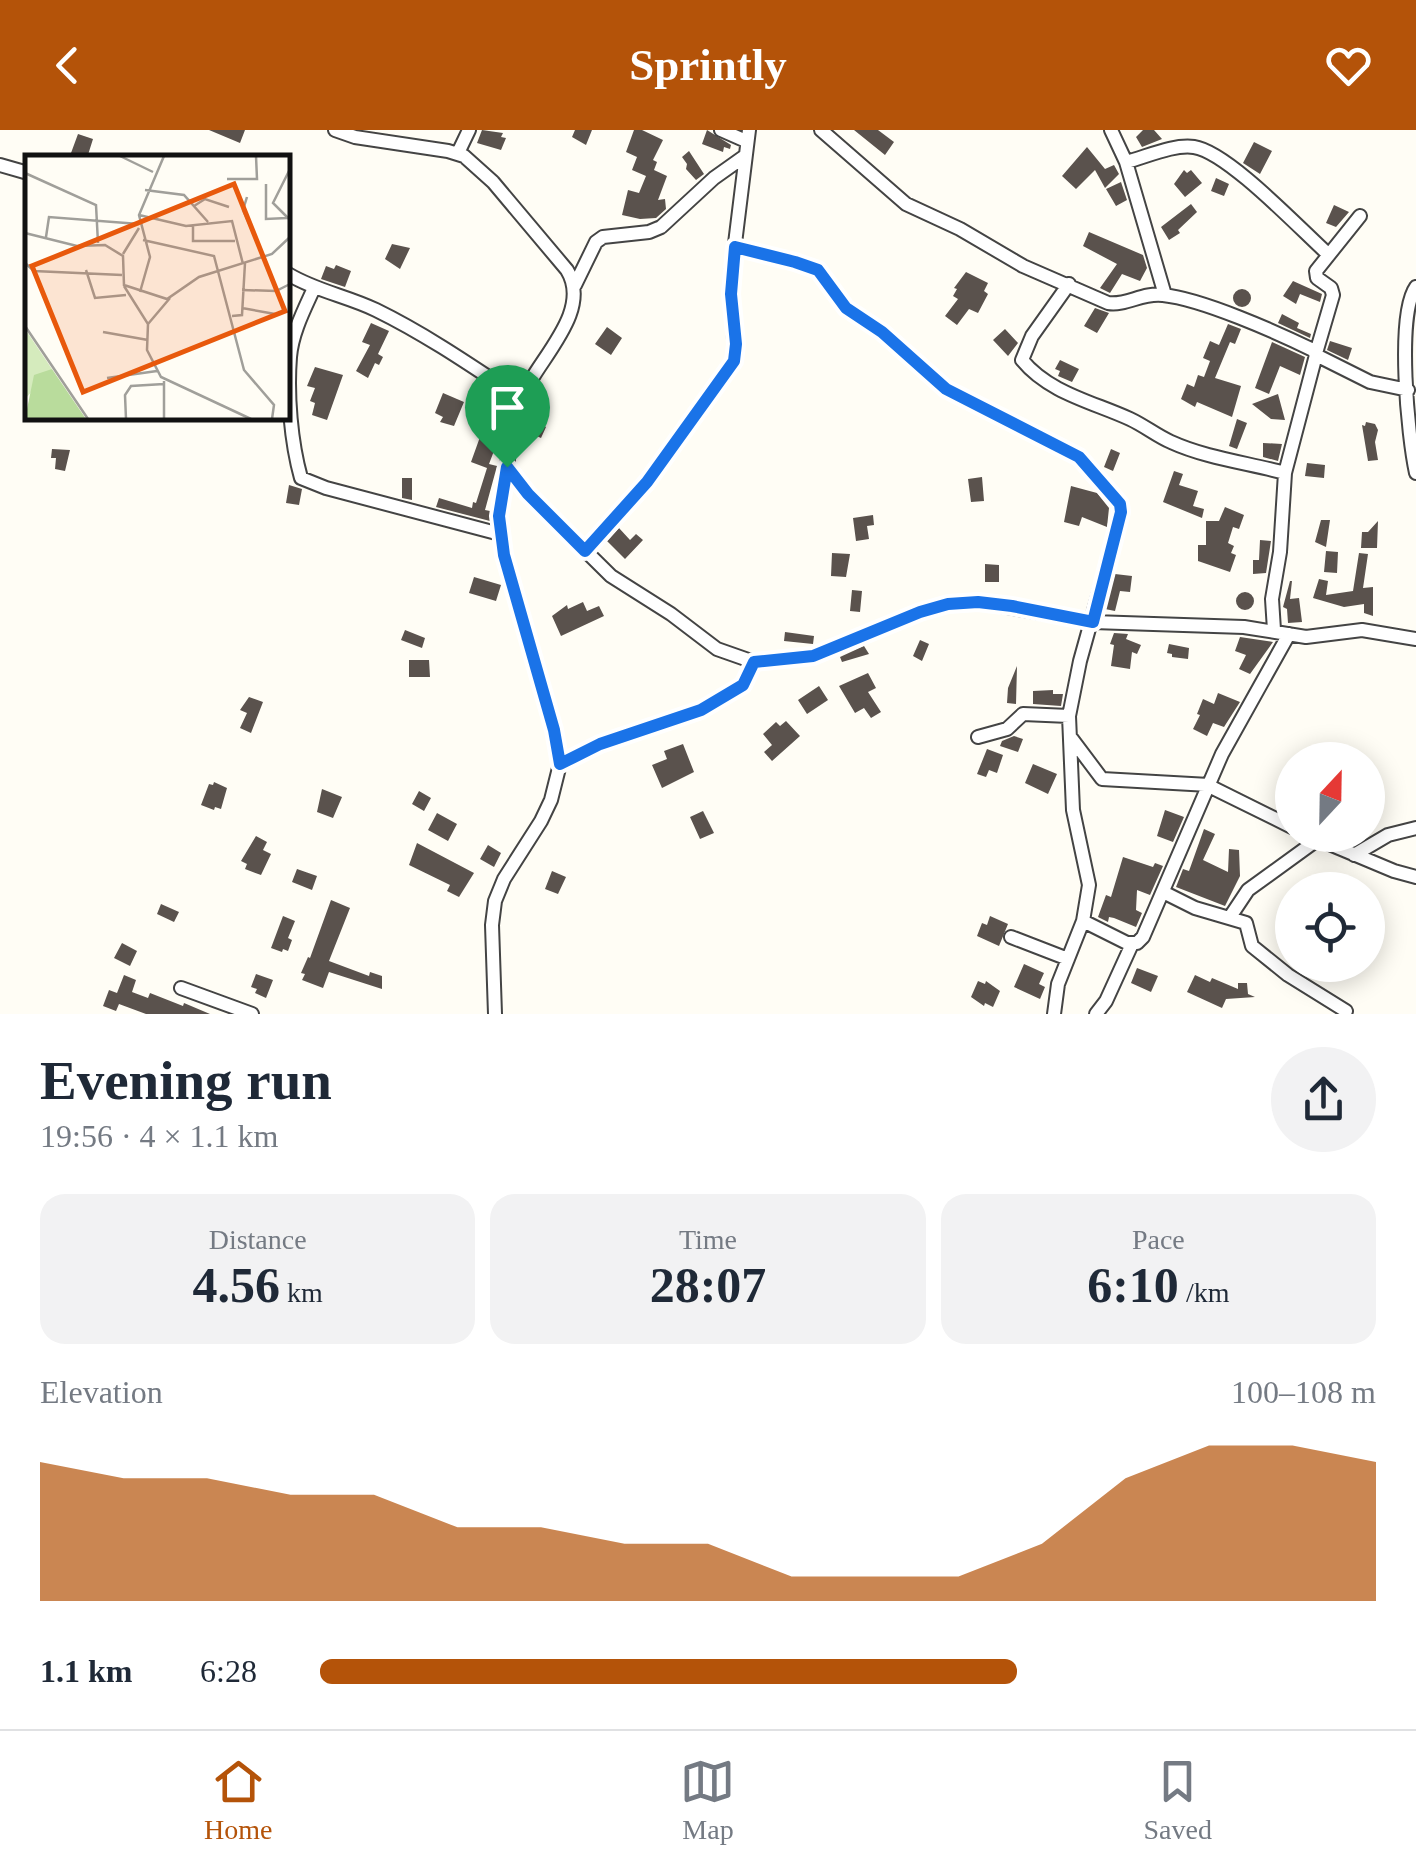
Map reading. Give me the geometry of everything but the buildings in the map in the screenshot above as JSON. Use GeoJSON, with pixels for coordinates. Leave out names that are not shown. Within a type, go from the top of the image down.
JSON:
{"type":"FeatureCollection","features":[{"type":"Feature","properties":{"kind":"street"},"geometry":{"type":"LineString","coordinates":[[336,130],[401,146],[458,153],[493,182],[556,256],[574,285]]}},
{"type":"Feature","properties":{"kind":"street"},"geometry":{"type":"LineString","coordinates":[[458,153],[469,130]]}},
{"type":"Feature","properties":{"kind":"street"},"geometry":{"type":"LineString","coordinates":[[585,551],[647,482],[734,361],[731,294],[748,136],[721,130]]}},
{"type":"Feature","properties":{"kind":"street"},"geometry":{"type":"LineString","coordinates":[[821,130],[906,204],[960,229],[1023,266],[1115,304],[1146,295],[1165,295],[1310,348],[1370,382],[1408,390]]}},
{"type":"Feature","properties":{"kind":"street"},"geometry":{"type":"LineString","coordinates":[[1111,130],[1126,162],[1165,295]]}},
{"type":"Feature","properties":{"kind":"street"},"geometry":{"type":"LineString","coordinates":[[1126,162],[1176,148],[1203,149],[1238,172],[1329,255]]}},
{"type":"Feature","properties":{"kind":"street"},"geometry":{"type":"LineString","coordinates":[[495,1014],[495,901],[551,800],[560,764],[500,534],[499,516],[520,400],[573,305],[574,285],[596,242],[604,237],[660,227],[714,178],[746,156]]}},
{"type":"Feature","properties":{"kind":"street"},"geometry":{"type":"LineString","coordinates":[[0,165],[25,172]]}},
{"type":"Feature","properties":{"kind":"street"},"geometry":{"type":"LineString","coordinates":[[1274,630],[1272,599],[1280,552],[1285,472],[1333,295],[1331,288],[1315,275],[1360,216]]}},
{"type":"Feature","properties":{"kind":"street"},"geometry":{"type":"LineString","coordinates":[[735,247],[818,270],[846,308],[882,332],[946,389],[1062,447],[1091,468],[1120,504],[1068,716],[1073,810],[1089,885],[1083,921],[1058,984],[1054,1014]]}},
{"type":"Feature","properties":{"kind":"street"},"geometry":{"type":"LineString","coordinates":[[290,275],[403,324],[520,400]]}},
{"type":"Feature","properties":{"kind":"street"},"geometry":{"type":"LineString","coordinates":[[1069,284],[1027,346],[1022,360],[1032,372],[1058,390],[1132,420],[1170,442],[1285,472]]}},
{"type":"Feature","properties":{"kind":"street"},"geometry":{"type":"LineString","coordinates":[[1416,287],[1407,310],[1409,433],[1416,473]]}},
{"type":"Feature","properties":{"kind":"street"},"geometry":{"type":"LineString","coordinates":[[314,288],[290,355],[302,478],[326,488],[500,534]]}},
{"type":"Feature","properties":{"kind":"street"},"geometry":{"type":"LineString","coordinates":[[507,467],[528,494],[611,576],[671,614],[706,642],[754,662],[813,656],[948,604],[978,602],[1093,622],[1274,630],[1306,637],[1362,630],[1416,638]]}},
{"type":"Feature","properties":{"kind":"street"},"geometry":{"type":"LineString","coordinates":[[1096,1014],[1132,944],[1143,937],[1243,714],[1290,634]]}},
{"type":"Feature","properties":{"kind":"street"},"geometry":{"type":"LineString","coordinates":[[560,764],[600,744],[701,710],[743,685],[754,662]]}},
{"type":"Feature","properties":{"kind":"street"},"geometry":{"type":"LineString","coordinates":[[978,737],[1007,729],[1023,714],[1068,716]]}},
{"type":"Feature","properties":{"kind":"street"},"geometry":{"type":"LineString","coordinates":[[1070,737],[1102,779],[1209,786],[1275,819]]}},
{"type":"Feature","properties":{"kind":"street"},"geometry":{"type":"LineString","coordinates":[[1354,855],[1388,835],[1416,828]]}},
{"type":"Feature","properties":{"kind":"street"},"geometry":{"type":"LineString","coordinates":[[1230,916],[1248,890],[1296,852]]}},
{"type":"Feature","properties":{"kind":"street"},"geometry":{"type":"LineString","coordinates":[[1347,852],[1416,877]]}},
{"type":"Feature","properties":{"kind":"street"},"geometry":{"type":"LineString","coordinates":[[1163,892],[1194,908],[1230,916],[1249,927],[1252,946],[1288,975],[1346,1011]]}},
{"type":"Feature","properties":{"kind":"street"},"geometry":{"type":"LineString","coordinates":[[1083,921],[1132,944]]}},
{"type":"Feature","properties":{"kind":"street"},"geometry":{"type":"LineString","coordinates":[[1011,937],[1068,959]]}},
{"type":"Feature","properties":{"kind":"street"},"geometry":{"type":"LineString","coordinates":[[181,988],[252,1014]]}},
{"type":"Feature","properties":{"kind":"route"},"geometry":{"type":"LineString","coordinates":[[735,247],[818,270],[846,308],[882,332],[958,398],[973,401],[1079,457],[1120,504],[1121,512],[1093,622],[1012,606],[948,604],[872,630],[813,656],[754,662],[743,685],[701,710],[600,744],[560,764],[500,534],[507,467],[585,551],[647,482],[734,361],[731,276],[735,247]]}}]}
